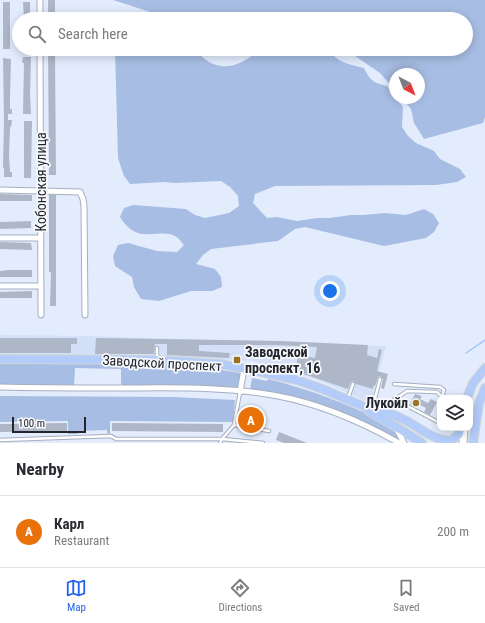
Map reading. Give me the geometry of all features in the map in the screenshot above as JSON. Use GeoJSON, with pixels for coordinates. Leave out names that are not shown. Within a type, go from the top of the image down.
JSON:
{"type":"FeatureCollection","features":[{"type":"Feature","properties":{"kind":"main road","name":"Заводской проспект"},"geometry":{"type":"LineString","coordinates":[[0,359],[157,360],[220,364],[244,369],[276,372],[348,399],[372,411],[422,443]]}},
{"type":"Feature","properties":{"kind":"main road"},"geometry":{"type":"LineString","coordinates":[[468,395],[473,383],[485,368]]}},
{"type":"Feature","properties":{"kind":"main road"},"geometry":{"type":"LineString","coordinates":[[473,443],[479,403],[485,388]]}},
{"type":"Feature","properties":{"kind":"main road","name":"Заводской проспект"},"geometry":{"type":"LineString","coordinates":[[372,411],[407,421],[439,443]]}},
{"type":"Feature","properties":{"kind":"main road"},"geometry":{"type":"LineString","coordinates":[[428,434],[442,440],[449,441],[456,437],[459,431]]}},
{"type":"Feature","properties":{"kind":"main road"},"geometry":{"type":"LineString","coordinates":[[463,443],[464,431]]}},
{"type":"Feature","properties":{"kind":"street"},"geometry":{"type":"LineString","coordinates":[[40,0],[40,12]]}},
{"type":"Feature","properties":{"kind":"street","name":"Кобонская улица"},"geometry":{"type":"LineString","coordinates":[[40,56],[41,315]]}},
{"type":"Feature","properties":{"kind":"street"},"geometry":{"type":"LineString","coordinates":[[0,190],[80,192],[84,206],[85,315]]}},
{"type":"Feature","properties":{"kind":"street"},"geometry":{"type":"LineString","coordinates":[[0,238],[41,238]]}},
{"type":"Feature","properties":{"kind":"street"},"geometry":{"type":"LineString","coordinates":[[0,286],[41,286]]}},
{"type":"Feature","properties":{"kind":"street"},"geometry":{"type":"LineString","coordinates":[[240,392],[244,369]]}},
{"type":"Feature","properties":{"kind":"street"},"geometry":{"type":"LineString","coordinates":[[0,388],[154,388],[216,390],[278,396],[308,403],[338,414],[396,442]]}},
{"type":"Feature","properties":{"kind":"street"},"geometry":{"type":"LineString","coordinates":[[394,426],[404,443]]}},
{"type":"Feature","properties":{"kind":"lane"},"geometry":{"type":"LineString","coordinates":[[157,348],[157,360]]}},
{"type":"Feature","properties":{"kind":"lane"},"geometry":{"type":"LineString","coordinates":[[372,411],[380,380]]}},
{"type":"Feature","properties":{"kind":"lane"},"geometry":{"type":"LineString","coordinates":[[348,399],[353,384]]}},
{"type":"Feature","properties":{"kind":"lane"},"geometry":{"type":"LineString","coordinates":[[394,384],[440,387],[444,390],[443,395]]}},
{"type":"Feature","properties":{"kind":"lane"},"geometry":{"type":"LineString","coordinates":[[372,411],[407,391],[437,392],[440,395]]}},
{"type":"Feature","properties":{"kind":"lane"},"geometry":{"type":"LineString","coordinates":[[220,443],[234,425],[240,392]]}},
{"type":"Feature","properties":{"kind":"lane"},"geometry":{"type":"LineString","coordinates":[[394,399],[437,421]]}},
{"type":"Feature","properties":{"kind":"lane"},"geometry":{"type":"LineString","coordinates":[[234,425],[270,431]]}},
{"type":"Feature","properties":{"kind":"lane"},"geometry":{"type":"LineString","coordinates":[[0,440],[111,436],[116,441],[222,439],[263,443]]}},
{"type":"Feature","properties":{"kind":"shaded area"},"geometry":{"type":"Polygon","coordinates":[[[113,0],[485,0],[485,117],[483,123],[424,139],[414,123],[411,109],[407,104],[425,104],[425,68],[389,68],[389,83],[380,73],[355,56],[473,56],[473,12],[150,12],[113,0]]]}},
{"type":"Feature","properties":{"kind":"shaded area"},"geometry":{"type":"Polygon","coordinates":[[[115,56],[202,56],[210,63],[219,66],[227,66],[235,65],[252,56],[334,56],[349,64],[364,68],[372,80],[378,84],[387,86],[389,89],[389,104],[401,104],[403,107],[402,127],[408,136],[416,143],[434,151],[440,159],[460,169],[466,177],[457,182],[436,185],[275,186],[255,194],[253,203],[267,218],[277,217],[297,221],[385,213],[406,215],[424,209],[433,214],[439,223],[434,232],[426,238],[384,246],[305,227],[295,229],[278,241],[211,249],[203,255],[196,264],[215,269],[221,277],[222,287],[212,291],[191,291],[159,301],[141,299],[134,287],[132,277],[115,266],[113,256],[118,245],[128,243],[157,251],[177,252],[184,245],[178,238],[171,235],[142,234],[135,232],[127,226],[120,217],[124,208],[133,205],[186,209],[195,215],[205,218],[229,213],[239,206],[238,196],[230,187],[221,181],[130,184],[124,176],[118,158],[115,56]]]}},
{"type":"Feature","properties":{"kind":"shaded area"},"geometry":{"type":"Polygon","coordinates":[[[0,335],[89,336],[386,346],[371,403],[326,383],[288,370],[252,361],[166,356],[0,355],[0,335]]]}},
{"type":"Feature","properties":{"kind":"shaded area"},"geometry":{"type":"Polygon","coordinates":[[[0,363],[151,364],[241,373],[238,390],[168,385],[122,386],[121,369],[75,368],[74,386],[0,386],[0,363]]]}},
{"type":"Feature","properties":{"kind":"shaded area"},"geometry":{"type":"Polygon","coordinates":[[[252,378],[267,381],[268,379],[284,383],[349,406],[394,428],[398,435],[398,440],[344,414],[250,390],[252,378]]]}},
{"type":"Feature","properties":{"kind":"shaded area"},"geometry":{"type":"Polygon","coordinates":[[[0,396],[172,397],[235,400],[233,422],[110,421],[110,434],[107,433],[107,430],[78,431],[78,434],[68,434],[68,421],[0,422],[0,396]]]}},
{"type":"Feature","properties":{"kind":"building"},"geometry":{"type":"Polygon","coordinates":[[[48,0],[55,0],[55,12],[48,12],[48,0]]]}},
{"type":"Feature","properties":{"kind":"building"},"geometry":{"type":"Polygon","coordinates":[[[3,2],[10,2],[10,49],[3,49],[3,2]]]}},
{"type":"Feature","properties":{"kind":"building"},"geometry":{"type":"Polygon","coordinates":[[[23,2],[30,2],[30,12],[24,12],[23,2]]]}},
{"type":"Feature","properties":{"kind":"building"},"geometry":{"type":"Polygon","coordinates":[[[48,56],[55,56],[56,175],[49,175],[48,56]]]}},
{"type":"Feature","properties":{"kind":"building"},"geometry":{"type":"Polygon","coordinates":[[[23,57],[31,57],[31,114],[23,114],[23,57]]]}},
{"type":"Feature","properties":{"kind":"building"},"geometry":{"type":"Polygon","coordinates":[[[3,58],[11,59],[10,109],[12,109],[12,114],[8,114],[8,120],[12,120],[10,127],[9,156],[10,172],[12,172],[12,177],[4,177],[3,168],[3,58]]]}},
{"type":"Feature","properties":{"kind":"building"},"geometry":{"type":"Polygon","coordinates":[[[24,121],[32,121],[31,178],[24,178],[24,121]]]}},
{"type":"Feature","properties":{"kind":"building"},"geometry":{"type":"Polygon","coordinates":[[[0,194],[32,195],[32,201],[0,201],[0,194]]]}},
{"type":"Feature","properties":{"kind":"building"},"geometry":{"type":"Polygon","coordinates":[[[49,195],[56,195],[56,306],[50,306],[51,272],[49,272],[49,195]]]}},
{"type":"Feature","properties":{"kind":"building"},"geometry":{"type":"Polygon","coordinates":[[[31,221],[31,228],[0,229],[0,222],[31,221]]]}},
{"type":"Feature","properties":{"kind":"building"},"geometry":{"type":"Polygon","coordinates":[[[0,242],[31,243],[32,250],[0,249],[0,242]]]}},
{"type":"Feature","properties":{"kind":"building"},"geometry":{"type":"Polygon","coordinates":[[[32,270],[32,277],[0,277],[0,271],[32,270]]]}},
{"type":"Feature","properties":{"kind":"building"},"geometry":{"type":"Polygon","coordinates":[[[32,291],[32,298],[0,298],[0,292],[32,291]]]}},
{"type":"Feature","properties":{"kind":"building"},"geometry":{"type":"Polygon","coordinates":[[[0,338],[77,338],[77,344],[71,344],[71,353],[0,353],[0,338]]]}},
{"type":"Feature","properties":{"kind":"building"},"geometry":{"type":"Polygon","coordinates":[[[96,338],[281,341],[368,345],[367,355],[377,358],[379,349],[382,350],[377,371],[388,374],[384,389],[381,388],[383,379],[380,376],[378,377],[375,386],[373,386],[373,389],[356,384],[353,381],[350,383],[348,389],[286,368],[279,368],[279,364],[288,364],[296,367],[298,355],[315,358],[317,347],[277,345],[199,345],[199,351],[230,353],[229,358],[167,355],[167,344],[155,344],[154,354],[95,354],[96,338]]]}},
{"type":"Feature","properties":{"kind":"building"},"geometry":{"type":"Polygon","coordinates":[[[415,394],[422,396],[420,399],[428,403],[431,399],[437,402],[430,415],[424,412],[426,408],[418,404],[417,407],[410,404],[415,394]]]}},
{"type":"Feature","properties":{"kind":"building"},"geometry":{"type":"Polygon","coordinates":[[[245,410],[263,414],[260,427],[243,424],[245,410]]]}},
{"type":"Feature","properties":{"kind":"building"},"geometry":{"type":"Polygon","coordinates":[[[67,423],[67,431],[0,432],[0,424],[67,423]]]}},
{"type":"Feature","properties":{"kind":"building"},"geometry":{"type":"Polygon","coordinates":[[[112,423],[223,424],[223,432],[112,431],[112,423]]]}},
{"type":"Feature","properties":{"kind":"building"},"geometry":{"type":"Polygon","coordinates":[[[279,432],[307,443],[284,443],[276,440],[279,432]]]}},
{"type":"Feature","properties":{"kind":"waterway"},"geometry":{"type":"LineString","coordinates":[[466,353],[485,340]]}},
{"type":"Feature","properties":{"kind":"place","name":"Заводской проспект, 16"},"geometry":{"type":"Point","coordinates":[237,360]}},
{"type":"Feature","properties":{"kind":"place","name":"Лукойл"},"geometry":{"type":"Point","coordinates":[416,403]}},
{"type":"Feature","properties":{"kind":"place","name":"Карл"},"geometry":{"type":"Point","coordinates":[251,420]}}]}
